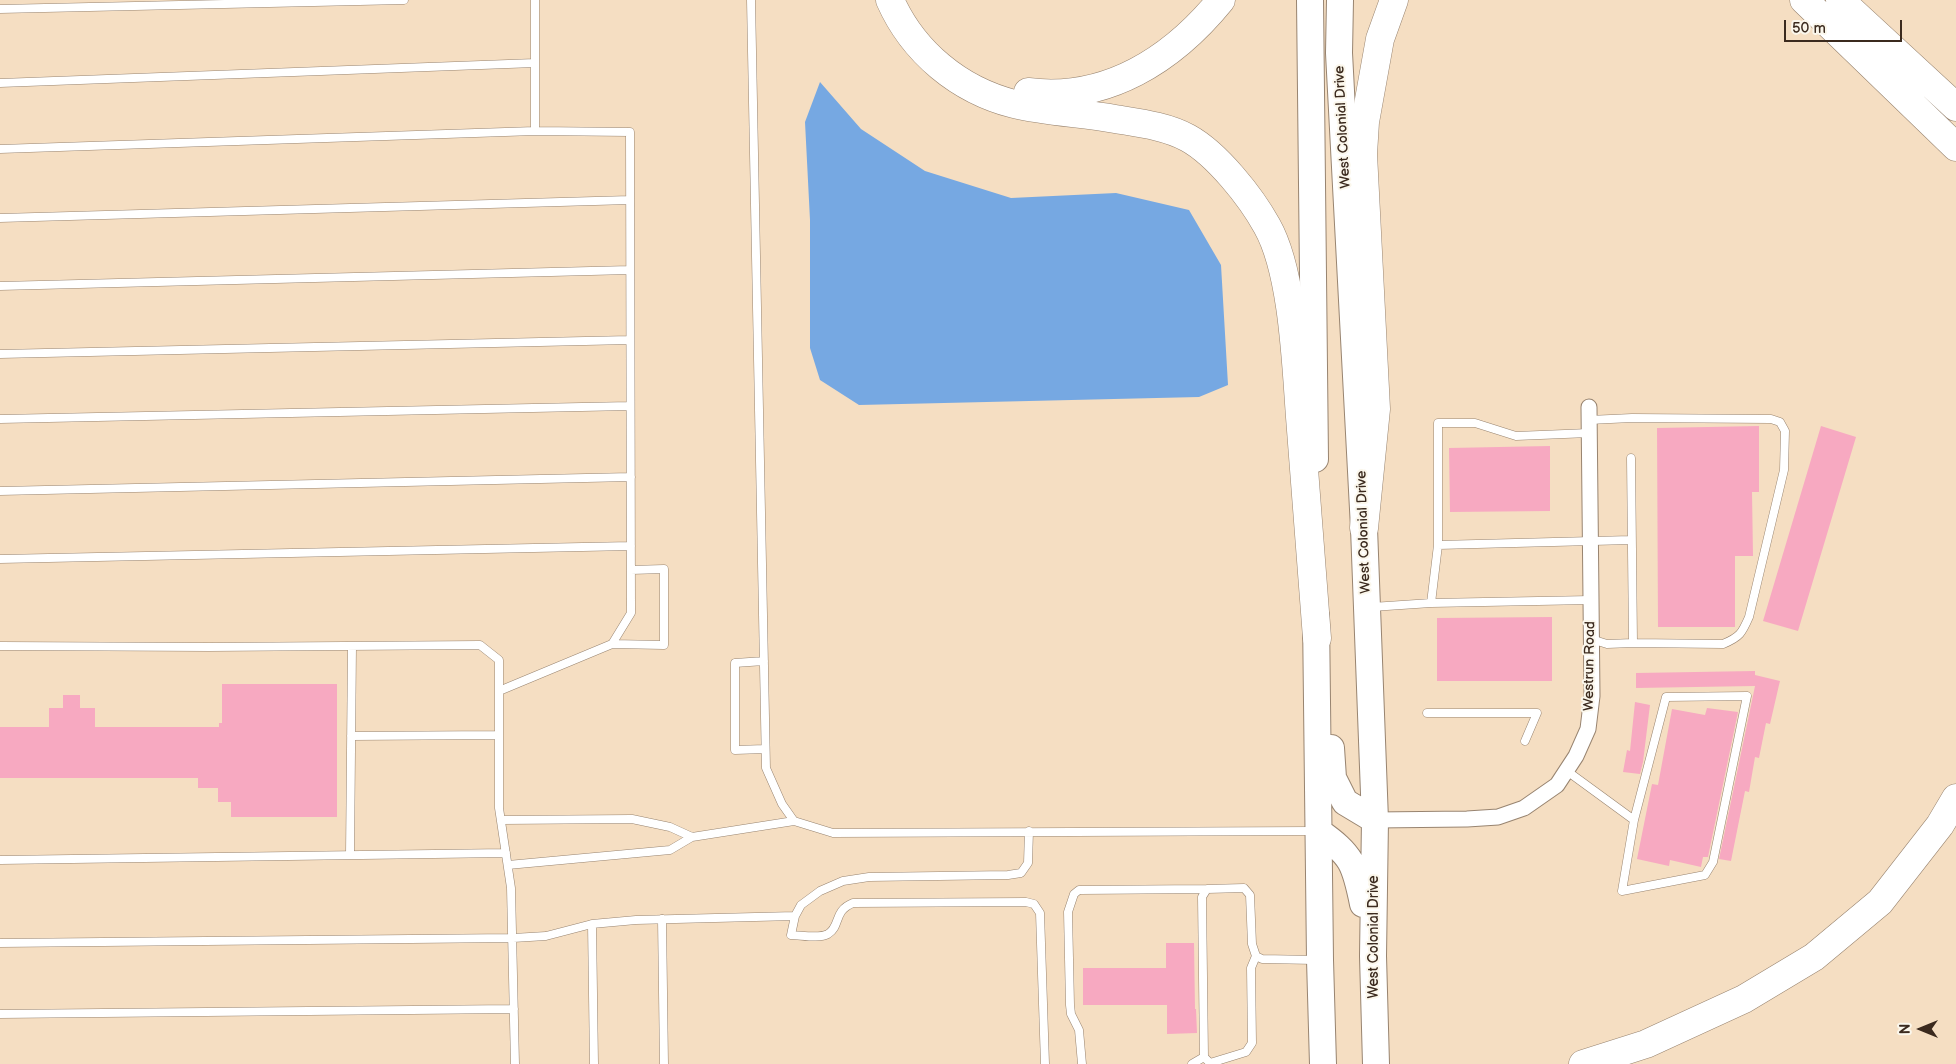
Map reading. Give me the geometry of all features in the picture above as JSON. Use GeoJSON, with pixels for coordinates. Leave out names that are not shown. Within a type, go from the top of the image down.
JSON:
{"type":"FeatureCollection","features":[{"type":"Feature","properties":{"kind":"highway"},"geometry":{"type":"LineString","coordinates":[[890,0],[898,18],[927,56],[957,79],[986,95],[1014,104],[1152,125],[1187,138],[1210,154],[1235,180],[1268,227],[1278,253],[1286,287],[1295,350],[1317,638],[1325,681],[1333,778],[1345,802],[1375,820]]}},
{"type":"Feature","properties":{"kind":"highway"},"geometry":{"type":"LineString","coordinates":[[904,0],[914,18],[931,40],[969,70],[992,82],[1015,90],[1041,93],[1068,93],[1102,85],[1141,70],[1162,57],[1182,41],[1206,18],[1220,0]]}},
{"type":"Feature","properties":{"kind":"highway"},"geometry":{"type":"LineString","coordinates":[[1310,0],[1318,831],[1323,1064]]}},
{"type":"Feature","properties":{"kind":"highway","name":"West Colonial Drive"},"geometry":{"type":"LineString","coordinates":[[1340,0],[1339,53],[1364,528],[1375,820],[1372,956],[1376,1064]]}},
{"type":"Feature","properties":{"kind":"highway"},"geometry":{"type":"LineString","coordinates":[[1364,528],[1376,409],[1363,154],[1365,122],[1380,39],[1394,0]]}},
{"type":"Feature","properties":{"kind":"highway"},"geometry":{"type":"LineString","coordinates":[[1804,0],[1956,147]]}},
{"type":"Feature","properties":{"kind":"highway"},"geometry":{"type":"LineString","coordinates":[[1840,0],[1956,107]]}},
{"type":"Feature","properties":{"kind":"highway"},"geometry":{"type":"LineString","coordinates":[[1582,1064],[1646,1044],[1744,999],[1814,957],[1880,902],[1940,825],[1956,798]]}},
{"type":"Feature","properties":{"kind":"highway"},"geometry":{"type":"LineString","coordinates":[[1318,831],[1343,851],[1357,872],[1372,956]]}},
{"type":"Feature","properties":{"kind":"street","name":"Westrun Road"},"geometry":{"type":"LineString","coordinates":[[1375,820],[1498,817],[1524,808],[1557,786],[1576,756],[1588,729],[1592,696],[1589,420]]}},
{"type":"Feature","properties":{"kind":"lane"},"geometry":{"type":"LineString","coordinates":[[0,9],[404,0]]}},
{"type":"Feature","properties":{"kind":"lane"},"geometry":{"type":"LineString","coordinates":[[535,0],[535,131]]}},
{"type":"Feature","properties":{"kind":"lane"},"geometry":{"type":"LineString","coordinates":[[751,0],[765,749],[766,768],[782,804],[794,822]]}},
{"type":"Feature","properties":{"kind":"lane"},"geometry":{"type":"LineString","coordinates":[[0,84],[535,63]]}},
{"type":"Feature","properties":{"kind":"lane"},"geometry":{"type":"LineString","coordinates":[[0,149],[535,131],[630,132],[631,613],[612,644]]}},
{"type":"Feature","properties":{"kind":"lane"},"geometry":{"type":"LineString","coordinates":[[0,218],[630,200]]}},
{"type":"Feature","properties":{"kind":"lane"},"geometry":{"type":"LineString","coordinates":[[0,286],[630,270]]}},
{"type":"Feature","properties":{"kind":"lane"},"geometry":{"type":"LineString","coordinates":[[0,354],[630,340]]}},
{"type":"Feature","properties":{"kind":"lane"},"geometry":{"type":"LineString","coordinates":[[0,419],[630,406]]}},
{"type":"Feature","properties":{"kind":"lane"},"geometry":{"type":"LineString","coordinates":[[1431,603],[1438,545],[1438,423],[1475,423],[1516,436],[1589,420],[1632,418],[1771,419],[1780,422],[1785,431],[1784,470],[1750,617],[1741,634],[1723,644],[1607,644],[1591,639]]}},
{"type":"Feature","properties":{"kind":"lane"},"geometry":{"type":"LineString","coordinates":[[1631,458],[1633,643]]}},
{"type":"Feature","properties":{"kind":"lane"},"geometry":{"type":"LineString","coordinates":[[0,491],[631,477]]}},
{"type":"Feature","properties":{"kind":"lane"},"geometry":{"type":"LineString","coordinates":[[1438,545],[1631,540]]}},
{"type":"Feature","properties":{"kind":"lane"},"geometry":{"type":"LineString","coordinates":[[0,559],[631,546]]}},
{"type":"Feature","properties":{"kind":"lane"},"geometry":{"type":"LineString","coordinates":[[499,690],[612,644],[664,645],[664,569],[631,570]]}},
{"type":"Feature","properties":{"kind":"lane"},"geometry":{"type":"LineString","coordinates":[[1367,608],[1431,603],[1591,600]]}},
{"type":"Feature","properties":{"kind":"lane"},"geometry":{"type":"LineString","coordinates":[[0,646],[480,645],[499,660],[499,808],[511,888],[516,1064]]}},
{"type":"Feature","properties":{"kind":"lane"},"geometry":{"type":"LineString","coordinates":[[350,855],[352,646]]}},
{"type":"Feature","properties":{"kind":"lane"},"geometry":{"type":"LineString","coordinates":[[764,661],[734,663],[735,750],[765,749]]}},
{"type":"Feature","properties":{"kind":"lane"},"geometry":{"type":"LineString","coordinates":[[1747,696],[1713,862],[1705,875],[1622,891],[1634,820],[1666,697],[1747,696]]}},
{"type":"Feature","properties":{"kind":"lane"},"geometry":{"type":"LineString","coordinates":[[1427,714],[1538,713],[1525,741]]}},
{"type":"Feature","properties":{"kind":"lane"},"geometry":{"type":"LineString","coordinates":[[351,736],[499,735]]}},
{"type":"Feature","properties":{"kind":"lane"},"geometry":{"type":"LineString","coordinates":[[1567,771],[1634,820]]}},
{"type":"Feature","properties":{"kind":"lane"},"geometry":{"type":"LineString","coordinates":[[501,820],[632,819],[670,828],[692,837]]}},
{"type":"Feature","properties":{"kind":"lane"},"geometry":{"type":"LineString","coordinates":[[508,865],[670,850],[692,837],[794,822],[833,833],[1318,831]]}},
{"type":"Feature","properties":{"kind":"lane"},"geometry":{"type":"LineString","coordinates":[[1029,831],[1028,863],[1021,873],[1008,875],[856,878],[820,890],[801,905],[795,916],[791,935],[820,936],[828,934],[834,927],[841,910],[853,903],[1026,902],[1034,904],[1040,913],[1044,1064]]}},
{"type":"Feature","properties":{"kind":"lane"},"geometry":{"type":"LineString","coordinates":[[0,860],[506,853]]}},
{"type":"Feature","properties":{"kind":"lane"},"geometry":{"type":"LineString","coordinates":[[1082,1064],[1079,1030],[1071,1014],[1070,1005],[1068,912],[1074,894],[1079,890],[1244,888],[1250,895],[1252,944],[1256,956],[1251,968],[1252,1043],[1246,1052],[1210,1062],[1204,1057],[1202,897],[1207,889]]}},
{"type":"Feature","properties":{"kind":"lane"},"geometry":{"type":"LineString","coordinates":[[0,944],[513,938],[546,936],[592,924],[662,919],[795,916]]}},
{"type":"Feature","properties":{"kind":"lane"},"geometry":{"type":"LineString","coordinates":[[662,919],[664,1064]]}},
{"type":"Feature","properties":{"kind":"lane"},"geometry":{"type":"LineString","coordinates":[[592,924],[594,1064]]}},
{"type":"Feature","properties":{"kind":"lane"},"geometry":{"type":"LineString","coordinates":[[1256,956],[1262,959],[1320,960]]}},
{"type":"Feature","properties":{"kind":"lane"},"geometry":{"type":"LineString","coordinates":[[0,1014],[514,1009]]}},
{"type":"Feature","properties":{"kind":"lane"},"geometry":{"type":"LineString","coordinates":[[1192,1064],[1204,1057]]}},
{"type":"Feature","properties":{"kind":"water"},"geometry":{"type":"Polygon","coordinates":[[[820,82],[861,129],[925,171],[1011,198],[1116,193],[1189,210],[1221,265],[1228,385],[1199,397],[859,405],[820,380],[810,348],[810,220],[805,122],[820,82]]]}},
{"type":"Feature","properties":{"kind":"building"},"geometry":{"type":"Polygon","coordinates":[[[1759,426],[1759,492],[1752,492],[1753,556],[1735,556],[1735,627],[1658,627],[1657,428],[1759,426]]]}},
{"type":"Feature","properties":{"kind":"building"},"geometry":{"type":"Polygon","coordinates":[[[1821,426],[1856,437],[1798,631],[1763,621],[1821,426]]]}},
{"type":"Feature","properties":{"kind":"building"},"geometry":{"type":"Polygon","coordinates":[[[1550,446],[1550,511],[1450,512],[1449,448],[1550,446]]]}},
{"type":"Feature","properties":{"kind":"building"},"geometry":{"type":"Polygon","coordinates":[[[1552,617],[1552,681],[1437,681],[1437,618],[1552,617]]]}},
{"type":"Feature","properties":{"kind":"building"},"geometry":{"type":"Polygon","coordinates":[[[1755,671],[1755,675],[1780,681],[1770,724],[1766,723],[1759,758],[1755,757],[1749,792],[1745,791],[1731,861],[1719,859],[1755,686],[1636,688],[1636,673],[1755,671]]]}},
{"type":"Feature","properties":{"kind":"building"},"geometry":{"type":"Polygon","coordinates":[[[222,684],[337,684],[337,817],[231,817],[231,802],[218,802],[218,788],[198,788],[198,778],[0,778],[0,727],[49,727],[49,708],[63,708],[63,695],[80,695],[80,708],[95,708],[95,727],[219,727],[219,723],[222,723],[222,684]]]}},
{"type":"Feature","properties":{"kind":"building"},"geometry":{"type":"Polygon","coordinates":[[[1635,702],[1650,705],[1640,774],[1623,772],[1627,750],[1630,751],[1635,702]]]}},
{"type":"Feature","properties":{"kind":"building"},"geometry":{"type":"Polygon","coordinates":[[[1707,708],[1738,712],[1708,857],[1703,857],[1701,867],[1670,860],[1669,866],[1637,859],[1652,784],[1658,785],[1672,709],[1705,715],[1707,708]]]}},
{"type":"Feature","properties":{"kind":"building"},"geometry":{"type":"Polygon","coordinates":[[[1166,943],[1194,943],[1197,1033],[1167,1034],[1167,1005],[1083,1005],[1083,968],[1166,968],[1166,943]]]}}]}
